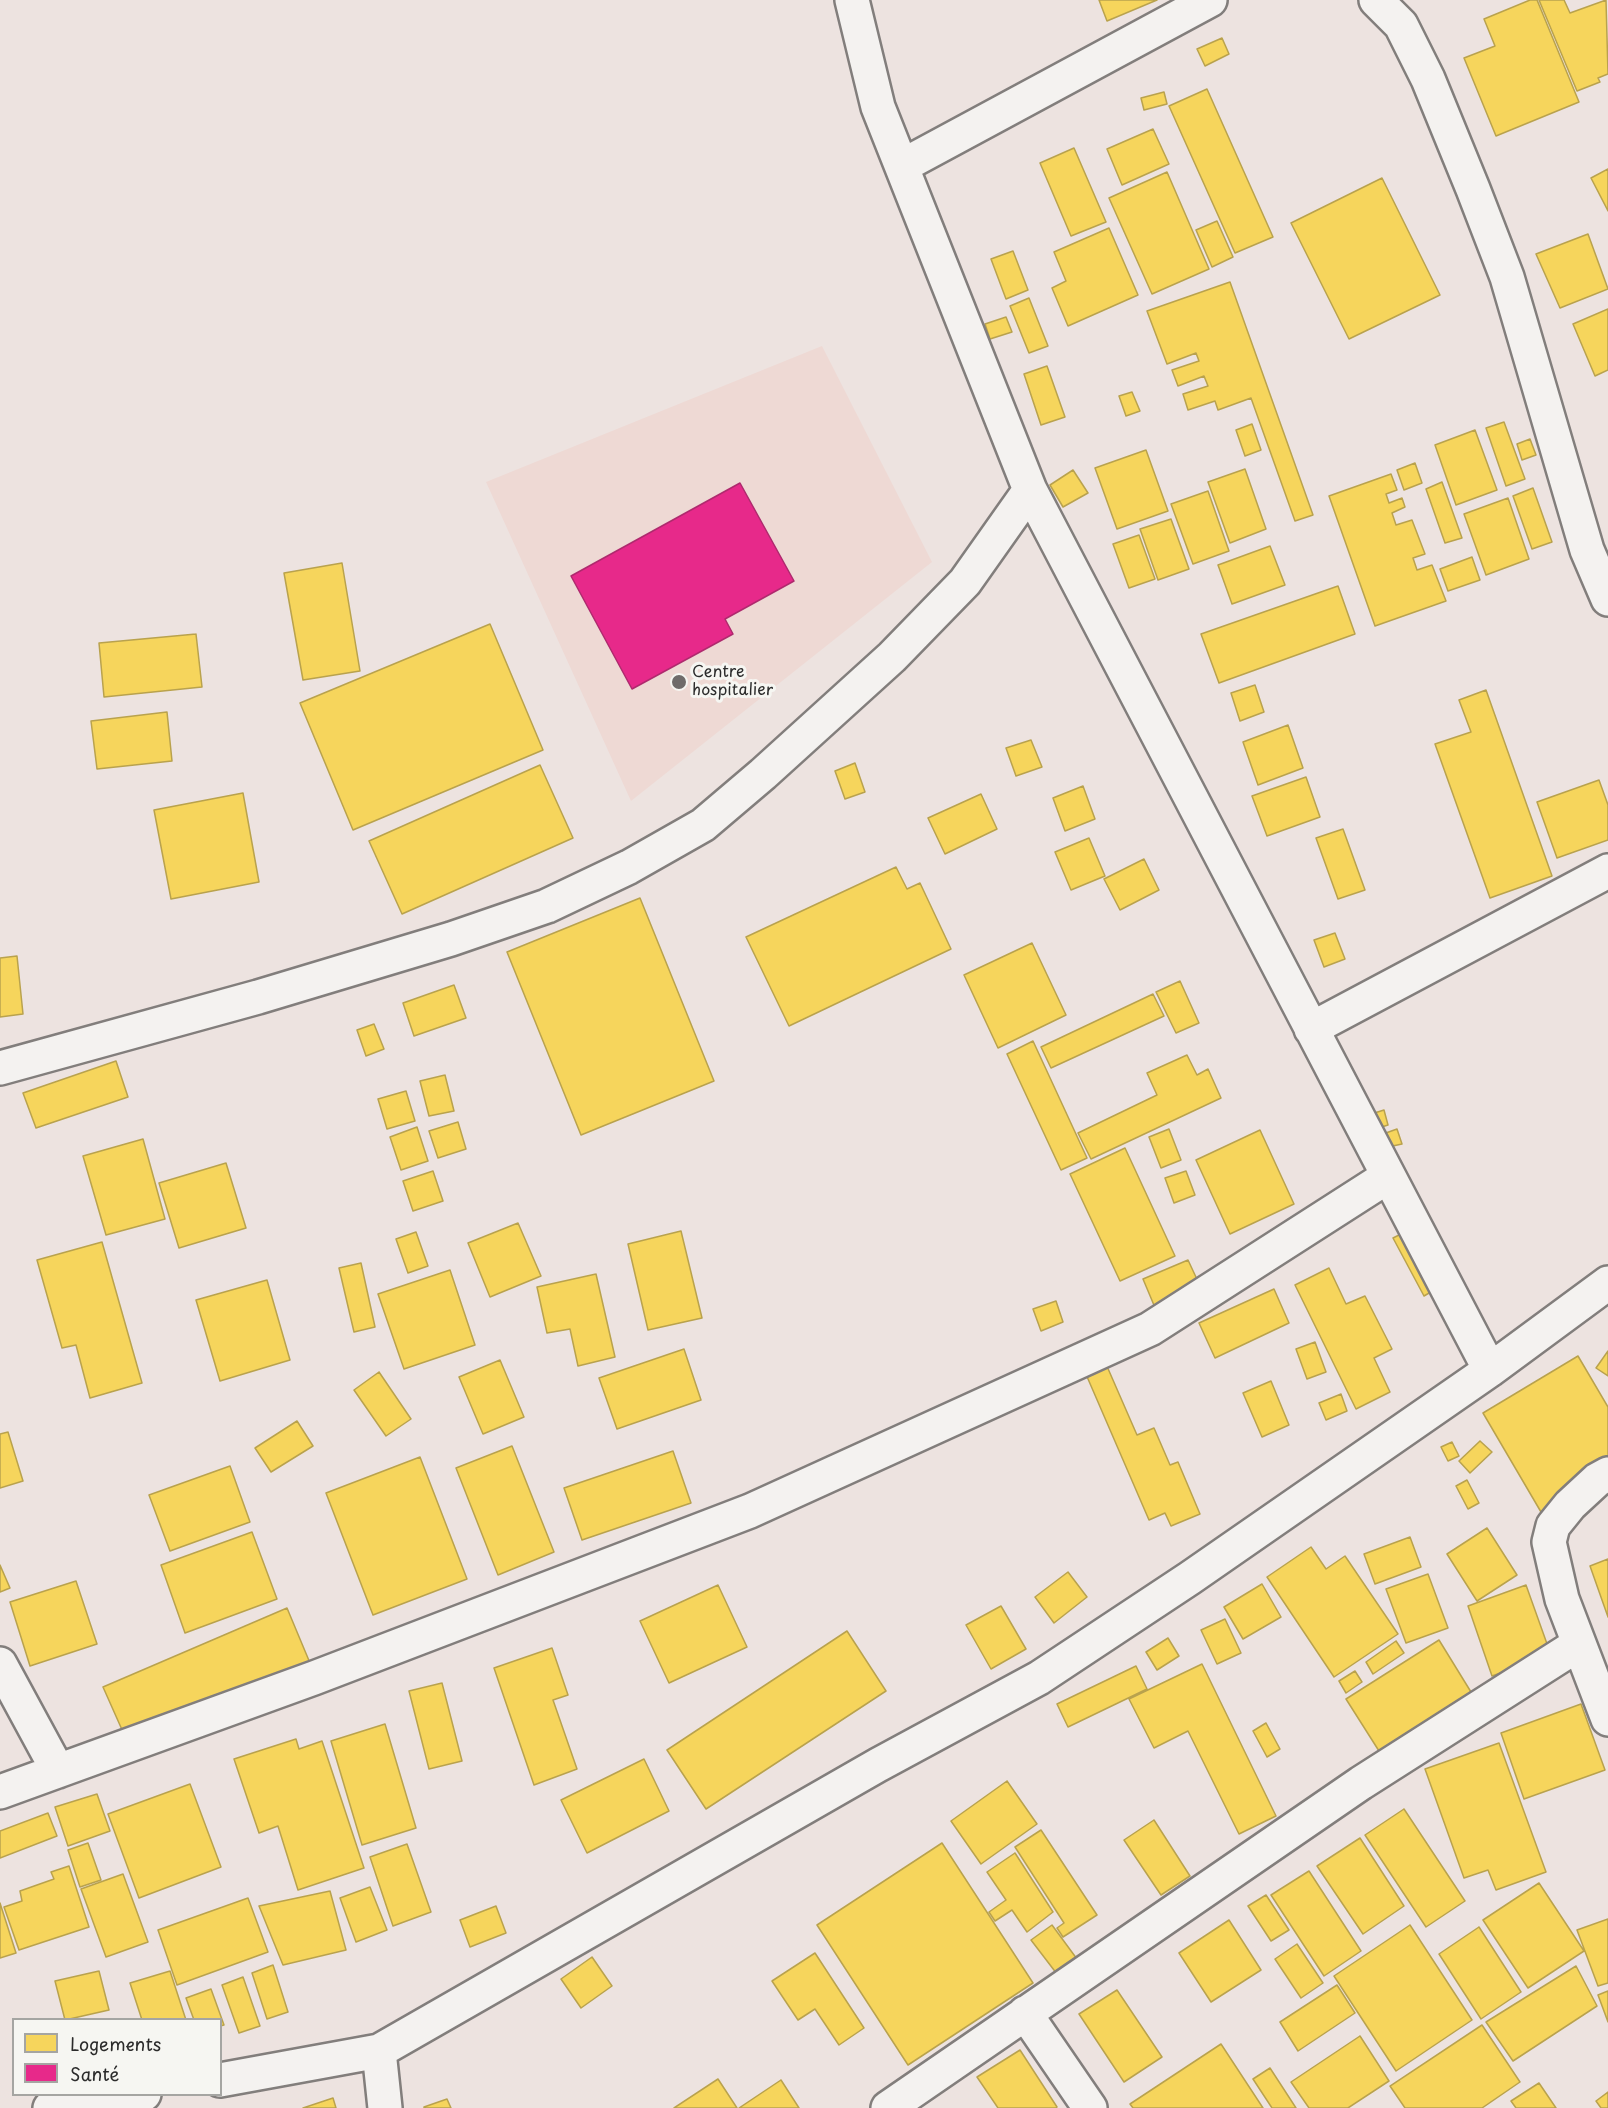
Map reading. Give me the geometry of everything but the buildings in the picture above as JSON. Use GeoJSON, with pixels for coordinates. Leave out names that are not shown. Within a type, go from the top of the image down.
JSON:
{"type":"FeatureCollection","features":[{"type":"Feature","properties":{"kind":"street"},"geometry":{"type":"LineString","coordinates":[[852,0],[878,107],[1030,490],[1490,1370]]}},
{"type":"Feature","properties":{"kind":"street"},"geometry":{"type":"LineString","coordinates":[[902,166],[1210,0]]}},
{"type":"Feature","properties":{"kind":"street"},"geometry":{"type":"LineString","coordinates":[[1376,0],[1401,25],[1428,79],[1473,189],[1507,277],[1587,550],[1608,599]]}},
{"type":"Feature","properties":{"kind":"street"},"geometry":{"type":"LineString","coordinates":[[0,1068],[258,997],[452,939],[547,906],[629,867],[703,825],[764,774],[892,657],[965,582],[1030,490]]}},
{"type":"Feature","properties":{"kind":"street"},"geometry":{"type":"LineString","coordinates":[[1311,1029],[1608,871]]}},
{"type":"Feature","properties":{"kind":"street"},"geometry":{"type":"LineString","coordinates":[[0,1791],[314,1678],[750,1511],[1150,1329],[1388,1177]]}},
{"type":"Feature","properties":{"kind":"street"},"geometry":{"type":"LineString","coordinates":[[222,2080],[379,2051],[878,1765],[1039,1678],[1200,1571],[1490,1370],[1608,1283]]}},
{"type":"Feature","properties":{"kind":"street"},"geometry":{"type":"LineString","coordinates":[[1608,1474],[1597,1480],[1570,1505],[1553,1526],[1550,1542],[1555,1576],[1608,1719]]}},
{"type":"Feature","properties":{"kind":"street"},"geometry":{"type":"LineString","coordinates":[[888,2108],[1361,1783],[1579,1644]]}},
{"type":"Feature","properties":{"kind":"street"},"geometry":{"type":"LineString","coordinates":[[0,1664],[58,1771]]}},
{"type":"Feature","properties":{"kind":"street"},"geometry":{"type":"LineString","coordinates":[[1025,2013],[1090,2108]]}},
{"type":"Feature","properties":{"kind":"street"},"geometry":{"type":"LineString","coordinates":[[379,2051],[385,2108]]}},
{"type":"Feature","properties":{"kind":"street"},"geometry":{"type":"LineString","coordinates":[[50,2108],[131,2096]]}},
{"type":"Feature","properties":{"kind":"shaded area","name":"Centre hospitalier"},"geometry":{"type":"Polygon","coordinates":[[[822,346],[932,562],[631,801],[486,482],[822,346]]]}},
{"type":"Feature","properties":{"kind":"place","name":"Centre hospitalier"},"geometry":{"type":"Point","coordinates":[679,682]}}]}
